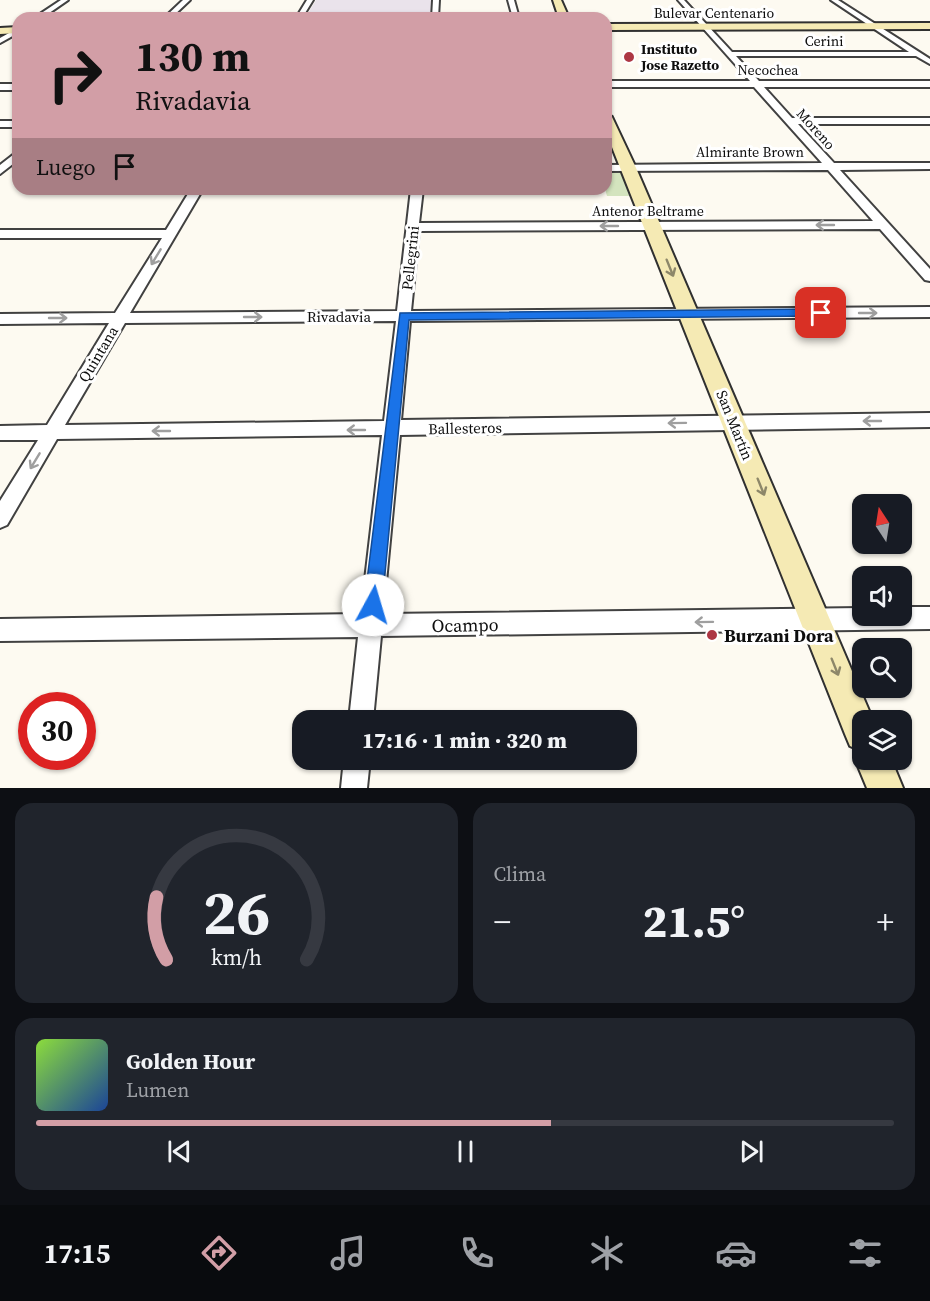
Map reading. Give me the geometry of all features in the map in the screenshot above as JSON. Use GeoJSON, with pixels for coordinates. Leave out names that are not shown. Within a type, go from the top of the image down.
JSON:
{"type":"FeatureCollection","features":[{"type":"Feature","properties":{"kind":"main road","name":"Bulevar Centenario"},"geometry":{"type":"LineString","coordinates":[[612,29],[930,28]]}},
{"type":"Feature","properties":{"kind":"main road","name":"San Martín"},"geometry":{"type":"LineString","coordinates":[[612,142],[618,168],[653,226],[852,710]]}},
{"type":"Feature","properties":{"kind":"main road"},"geometry":{"type":"LineString","coordinates":[[878,770],[885,788]]}},
{"type":"Feature","properties":{"kind":"street"},"geometry":{"type":"LineString","coordinates":[[46,12],[65,0]]}},
{"type":"Feature","properties":{"kind":"street"},"geometry":{"type":"LineString","coordinates":[[174,12],[187,0]]}},
{"type":"Feature","properties":{"kind":"street","name":"Moreno"},"geometry":{"type":"LineString","coordinates":[[681,0],[930,277]]}},
{"type":"Feature","properties":{"kind":"street"},"geometry":{"type":"LineString","coordinates":[[834,0],[930,62]]}},
{"type":"Feature","properties":{"kind":"street","name":"Cerini"},"geometry":{"type":"LineString","coordinates":[[730,54],[917,54]]}},
{"type":"Feature","properties":{"kind":"street","name":"Necochea"},"geometry":{"type":"LineString","coordinates":[[612,84],[930,84]]}},
{"type":"Feature","properties":{"kind":"street"},"geometry":{"type":"LineString","coordinates":[[790,121],[930,121]]}},
{"type":"Feature","properties":{"kind":"street"},"geometry":{"type":"LineString","coordinates":[[0,170],[12,159]]}},
{"type":"Feature","properties":{"kind":"street","name":"Almirante Brown"},"geometry":{"type":"LineString","coordinates":[[618,168],[930,166]]}},
{"type":"Feature","properties":{"kind":"street","name":"Quintana"},"geometry":{"type":"LineString","coordinates":[[0,519],[193,195]]}},
{"type":"Feature","properties":{"kind":"street","name":"Pellegrini"},"geometry":{"type":"LineString","coordinates":[[362,710],[416,195]]}},
{"type":"Feature","properties":{"kind":"street","name":"Antenor Beltrame"},"geometry":{"type":"LineString","coordinates":[[413,227],[883,225]]}},
{"type":"Feature","properties":{"kind":"street"},"geometry":{"type":"LineString","coordinates":[[0,234],[170,234]]}},
{"type":"Feature","properties":{"kind":"street","name":"Rivadavia"},"geometry":{"type":"LineString","coordinates":[[0,318],[930,312]]}},
{"type":"Feature","properties":{"kind":"street","name":"Ballesteros"},"geometry":{"type":"LineString","coordinates":[[0,433],[930,420]]}},
{"type":"Feature","properties":{"kind":"street","name":"Ocampo"},"geometry":{"type":"LineString","coordinates":[[0,630],[930,618]]}},
{"type":"Feature","properties":{"kind":"street"},"geometry":{"type":"LineString","coordinates":[[354,788],[356,770]]}},
{"type":"Feature","properties":{"kind":"shaded area"},"geometry":{"type":"Polygon","coordinates":[[[316,0],[432,0],[431,12],[309,12],[316,0]]]}},
{"type":"Feature","properties":{"kind":"green space"},"geometry":{"type":"Polygon","coordinates":[[[612,168],[629,168],[641,196],[607,196],[612,195],[612,168]]]}},
{"type":"Feature","properties":{"kind":"place","name":"Instituto Jose Razetto"},"geometry":{"type":"Point","coordinates":[629,57]}},
{"type":"Feature","properties":{"kind":"place","name":"Burzani Dora"},"geometry":{"type":"Point","coordinates":[712,635]}},
{"type":"Feature","properties":{"kind":"route"},"geometry":{"type":"LineString","coordinates":[[373,605],[404,316],[821,313]]}}]}
